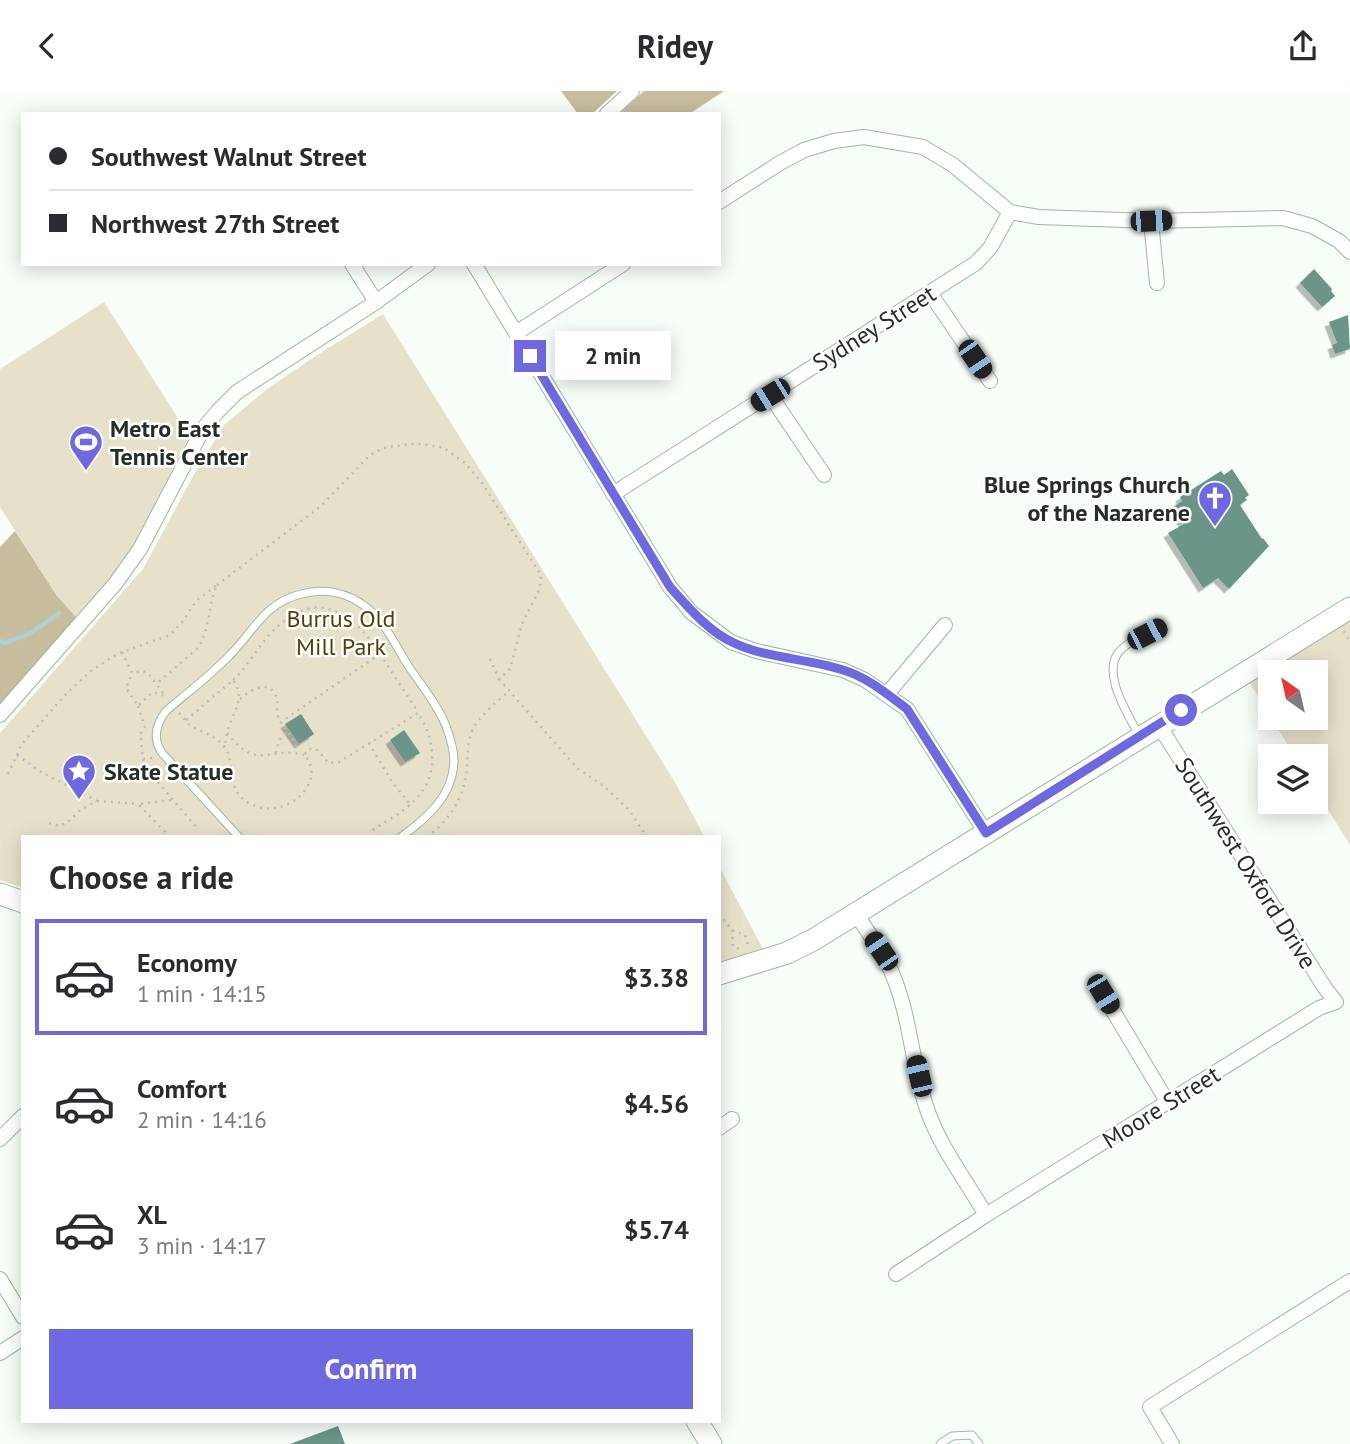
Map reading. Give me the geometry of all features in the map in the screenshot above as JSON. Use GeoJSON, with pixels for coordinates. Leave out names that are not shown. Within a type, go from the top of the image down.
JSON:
{"type":"FeatureCollection","features":[{"type":"Feature","properties":{"kind":"street"},"geometry":{"type":"LineString","coordinates":[[609,112],[632,91]]}},
{"type":"Feature","properties":{"kind":"street"},"geometry":{"type":"LineString","coordinates":[[721,201],[804,150],[834,141],[864,137],[923,147],[953,165],[1010,212],[1039,217],[1151,221],[1283,218],[1312,226],[1339,241],[1350,252]]}},
{"type":"Feature","properties":{"kind":"street","name":"Sydney Street"},"geometry":{"type":"LineString","coordinates":[[613,494],[976,263],[990,248],[1010,212]]}},
{"type":"Feature","properties":{"kind":"street"},"geometry":{"type":"LineString","coordinates":[[1151,221],[1157,283]]}},
{"type":"Feature","properties":{"kind":"street"},"geometry":{"type":"LineString","coordinates":[[353,266],[376,302]]}},
{"type":"Feature","properties":{"kind":"street"},"geometry":{"type":"LineString","coordinates":[[0,715],[121,575],[140,549],[203,429],[218,411],[237,392],[376,302],[425,266]]}},
{"type":"Feature","properties":{"kind":"street"},"geometry":{"type":"LineString","coordinates":[[475,266],[670,587],[692,613],[731,642],[755,651],[844,670],[887,694],[907,709],[986,833]]}},
{"type":"Feature","properties":{"kind":"street"},"geometry":{"type":"LineString","coordinates":[[516,333],[620,266]]}},
{"type":"Feature","properties":{"kind":"street"},"geometry":{"type":"LineString","coordinates":[[930,293],[990,381]]}},
{"type":"Feature","properties":{"kind":"street"},"geometry":{"type":"LineString","coordinates":[[770,395],[824,475]]}},
{"type":"Feature","properties":{"kind":"street"},"geometry":{"type":"LineString","coordinates":[[721,973],[787,953],[856,914],[1158,724],[1350,608]]}},
{"type":"Feature","properties":{"kind":"street"},"geometry":{"type":"LineString","coordinates":[[887,694],[945,625]]}},
{"type":"Feature","properties":{"kind":"street","name":"Southwest Oxford Drive"},"geometry":{"type":"LineString","coordinates":[[1158,724],[1336,1002]]}},
{"type":"Feature","properties":{"kind":"street"},"geometry":{"type":"LineString","coordinates":[[0,894],[21,901]]}},
{"type":"Feature","properties":{"kind":"street"},"geometry":{"type":"LineString","coordinates":[[856,914],[894,976],[931,1120],[986,1215]]}},
{"type":"Feature","properties":{"kind":"street"},"geometry":{"type":"LineString","coordinates":[[1103,994],[1168,1103]]}},
{"type":"Feature","properties":{"kind":"street","name":"Moore Street"},"geometry":{"type":"LineString","coordinates":[[896,1274],[1319,1008],[1336,1002]]}},
{"type":"Feature","properties":{"kind":"street"},"geometry":{"type":"LineString","coordinates":[[0,1139],[21,1118]]}},
{"type":"Feature","properties":{"kind":"street"},"geometry":{"type":"LineString","coordinates":[[721,1127],[732,1119]]}},
{"type":"Feature","properties":{"kind":"street"},"geometry":{"type":"LineString","coordinates":[[0,1279],[21,1314]]}},
{"type":"Feature","properties":{"kind":"street"},"geometry":{"type":"LineString","coordinates":[[1172,1444],[1150,1407],[1350,1281]]}},
{"type":"Feature","properties":{"kind":"street"},"geometry":{"type":"LineString","coordinates":[[0,1353],[21,1339]]}},
{"type":"Feature","properties":{"kind":"street"},"geometry":{"type":"LineString","coordinates":[[697,1423],[711,1444]]}},
{"type":"Feature","properties":{"kind":"lane"},"geometry":{"type":"LineString","coordinates":[[237,835],[162,753],[156,740],[159,719],[229,656],[269,610],[286,599],[317,591],[339,593],[352,598],[375,614],[437,707],[445,725],[453,748],[452,774],[435,810],[404,835]]}},
{"type":"Feature","properties":{"kind":"lane"},"geometry":{"type":"LineString","coordinates":[[1139,736],[1117,690],[1113,671],[1114,657],[1124,647],[1163,626]]}},
{"type":"Feature","properties":{"kind":"lane"},"geometry":{"type":"LineString","coordinates":[[940,1444],[952,1436],[972,1435],[979,1444]]}},
{"type":"Feature","properties":{"kind":"path"},"geometry":{"type":"LineString","coordinates":[[8,774],[20,745],[91,671],[122,652],[170,635],[196,601],[321,506],[376,451],[409,444],[444,448],[465,463],[482,483],[541,575],[540,588],[522,624],[510,669],[499,679]]}},
{"type":"Feature","properties":{"kind":"path"},"geometry":{"type":"LineString","coordinates":[[156,684],[198,648],[203,640],[217,585]]}},
{"type":"Feature","properties":{"kind":"path"},"geometry":{"type":"LineString","coordinates":[[186,720],[247,667],[277,627],[293,615],[310,610],[330,610],[346,615],[362,628],[428,729],[432,763],[426,785],[410,804],[371,831]]}},
{"type":"Feature","properties":{"kind":"path"},"geometry":{"type":"LineString","coordinates":[[122,652],[132,673],[126,688],[138,706],[153,692],[165,697],[149,674],[143,671],[132,673]]}},
{"type":"Feature","properties":{"kind":"path"},"geometry":{"type":"LineString","coordinates":[[281,722],[380,654]]}},
{"type":"Feature","properties":{"kind":"path"},"geometry":{"type":"LineString","coordinates":[[490,659],[499,679],[577,768],[605,787],[628,810],[646,835]]}},
{"type":"Feature","properties":{"kind":"path"},"geometry":{"type":"LineString","coordinates":[[233,680],[240,699]]}},
{"type":"Feature","properties":{"kind":"path"},"geometry":{"type":"LineString","coordinates":[[227,733],[240,749],[251,755],[265,757],[276,753],[295,753],[304,755],[309,761],[312,772],[301,795],[290,805],[265,809],[251,805],[236,789],[224,747],[227,733],[240,699],[251,689],[267,687],[276,697],[277,714],[296,744],[295,753]]}},
{"type":"Feature","properties":{"kind":"path"},"geometry":{"type":"LineString","coordinates":[[429,835],[447,819],[463,788],[468,745],[473,728],[509,691]]}},
{"type":"Feature","properties":{"kind":"path"},"geometry":{"type":"LineString","coordinates":[[177,710],[186,720],[209,733],[224,747]]}},
{"type":"Feature","properties":{"kind":"path"},"geometry":{"type":"LineString","coordinates":[[304,755],[312,748],[325,761],[334,763],[344,760],[418,713]]}},
{"type":"Feature","properties":{"kind":"path"},"geometry":{"type":"LineString","coordinates":[[276,753],[278,742],[287,731]]}},
{"type":"Feature","properties":{"kind":"path"},"geometry":{"type":"LineString","coordinates":[[369,743],[392,782],[410,804]]}},
{"type":"Feature","properties":{"kind":"path"},"geometry":{"type":"LineString","coordinates":[[18,755],[41,772],[97,801],[138,804],[173,800]]}},
{"type":"Feature","properties":{"kind":"path"},"geometry":{"type":"LineString","coordinates":[[142,759],[145,767],[197,828]]}},
{"type":"Feature","properties":{"kind":"path"},"geometry":{"type":"LineString","coordinates":[[49,823],[60,827],[80,810],[97,801]]}},
{"type":"Feature","properties":{"kind":"path"},"geometry":{"type":"LineString","coordinates":[[138,804],[168,835]]}},
{"type":"Feature","properties":{"kind":"path"},"geometry":{"type":"LineString","coordinates":[[721,916],[732,930],[745,935],[750,946],[749,953],[733,947],[732,930]]}},
{"type":"Feature","properties":{"kind":"green space","name":"Metro East Tennis Center"},"geometry":{"type":"Polygon","coordinates":[[[104,302],[190,437],[136,542],[77,618],[57,596],[0,507],[0,369],[104,302]]]}},
{"type":"Feature","properties":{"kind":"green space","name":"Burrus Old Mill Park"},"geometry":{"type":"Polygon","coordinates":[[[383,314],[676,784],[703,835],[21,835],[21,887],[0,880],[0,733],[143,569],[224,425],[267,389],[383,314]]]}},
{"type":"Feature","properties":{"kind":"green space"},"geometry":{"type":"Polygon","coordinates":[[[1350,621],[1350,845],[1328,809],[1328,744],[1287,744],[1279,730],[1328,730],[1328,660],[1285,660],[1350,621]]]}},
{"type":"Feature","properties":{"kind":"green space"},"geometry":{"type":"Polygon","coordinates":[[[1258,677],[1258,697],[1249,682],[1258,677]]]}},
{"type":"Feature","properties":{"kind":"green space"},"geometry":{"type":"Polygon","coordinates":[[[721,870],[764,951],[721,962],[721,870]]]}},
{"type":"Feature","properties":{"kind":"shaded area"},"geometry":{"type":"Polygon","coordinates":[[[561,91],[617,91],[594,112],[577,112],[561,91]]]}},
{"type":"Feature","properties":{"kind":"shaded area"},"geometry":{"type":"Polygon","coordinates":[[[644,91],[724,91],[692,112],[621,112],[644,91]]]}},
{"type":"Feature","properties":{"kind":"shaded area"},"geometry":{"type":"Polygon","coordinates":[[[15,531],[57,596],[77,618],[0,704],[0,547],[15,531]]]}},
{"type":"Feature","properties":{"kind":"building"},"geometry":{"type":"Polygon","coordinates":[[[1314,269],[1335,296],[1322,307],[1300,283],[1314,269]]]}},
{"type":"Feature","properties":{"kind":"building"},"geometry":{"type":"Polygon","coordinates":[[[1348,315],[1350,349],[1335,354],[1332,345],[1337,343],[1329,322],[1348,315]]]}},
{"type":"Feature","properties":{"kind":"building","name":"Blue Springs Church of the Nazarene"},"geometry":{"type":"Polygon","coordinates":[[[1232,469],[1249,495],[1240,505],[1269,546],[1229,589],[1218,578],[1203,588],[1168,533],[1184,524],[1173,507],[1182,501],[1180,497],[1221,471],[1224,475],[1232,469]]]}},
{"type":"Feature","properties":{"kind":"building"},"geometry":{"type":"Polygon","coordinates":[[[301,714],[314,734],[299,744],[285,724],[301,714]]]}},
{"type":"Feature","properties":{"kind":"building"},"geometry":{"type":"Polygon","coordinates":[[[404,730],[420,753],[405,762],[390,740],[404,730]]]}},
{"type":"Feature","properties":{"kind":"building"},"geometry":{"type":"Polygon","coordinates":[[[338,1426],[345,1444],[290,1444],[338,1426]]]}},
{"type":"Feature","properties":{"kind":"waterway"},"geometry":{"type":"LineString","coordinates":[[0,641],[5,643],[31,633],[59,613]]}},
{"type":"Feature","properties":{"kind":"place","name":"Metro East Tennis Center"},"geometry":{"type":"Point","coordinates":[86,472]}},
{"type":"Feature","properties":{"kind":"place","name":"Blue Springs Church of the Nazarene"},"geometry":{"type":"Point","coordinates":[1215,528]}},
{"type":"Feature","properties":{"kind":"place","name":"Skate Statue"},"geometry":{"type":"Point","coordinates":[79,801]}},
{"type":"Feature","properties":{"kind":"route"},"geometry":{"type":"LineString","coordinates":[[530,356],[670,587],[692,613],[731,642],[755,651],[844,670],[887,694],[907,709],[986,833],[1181,710]]}}]}
